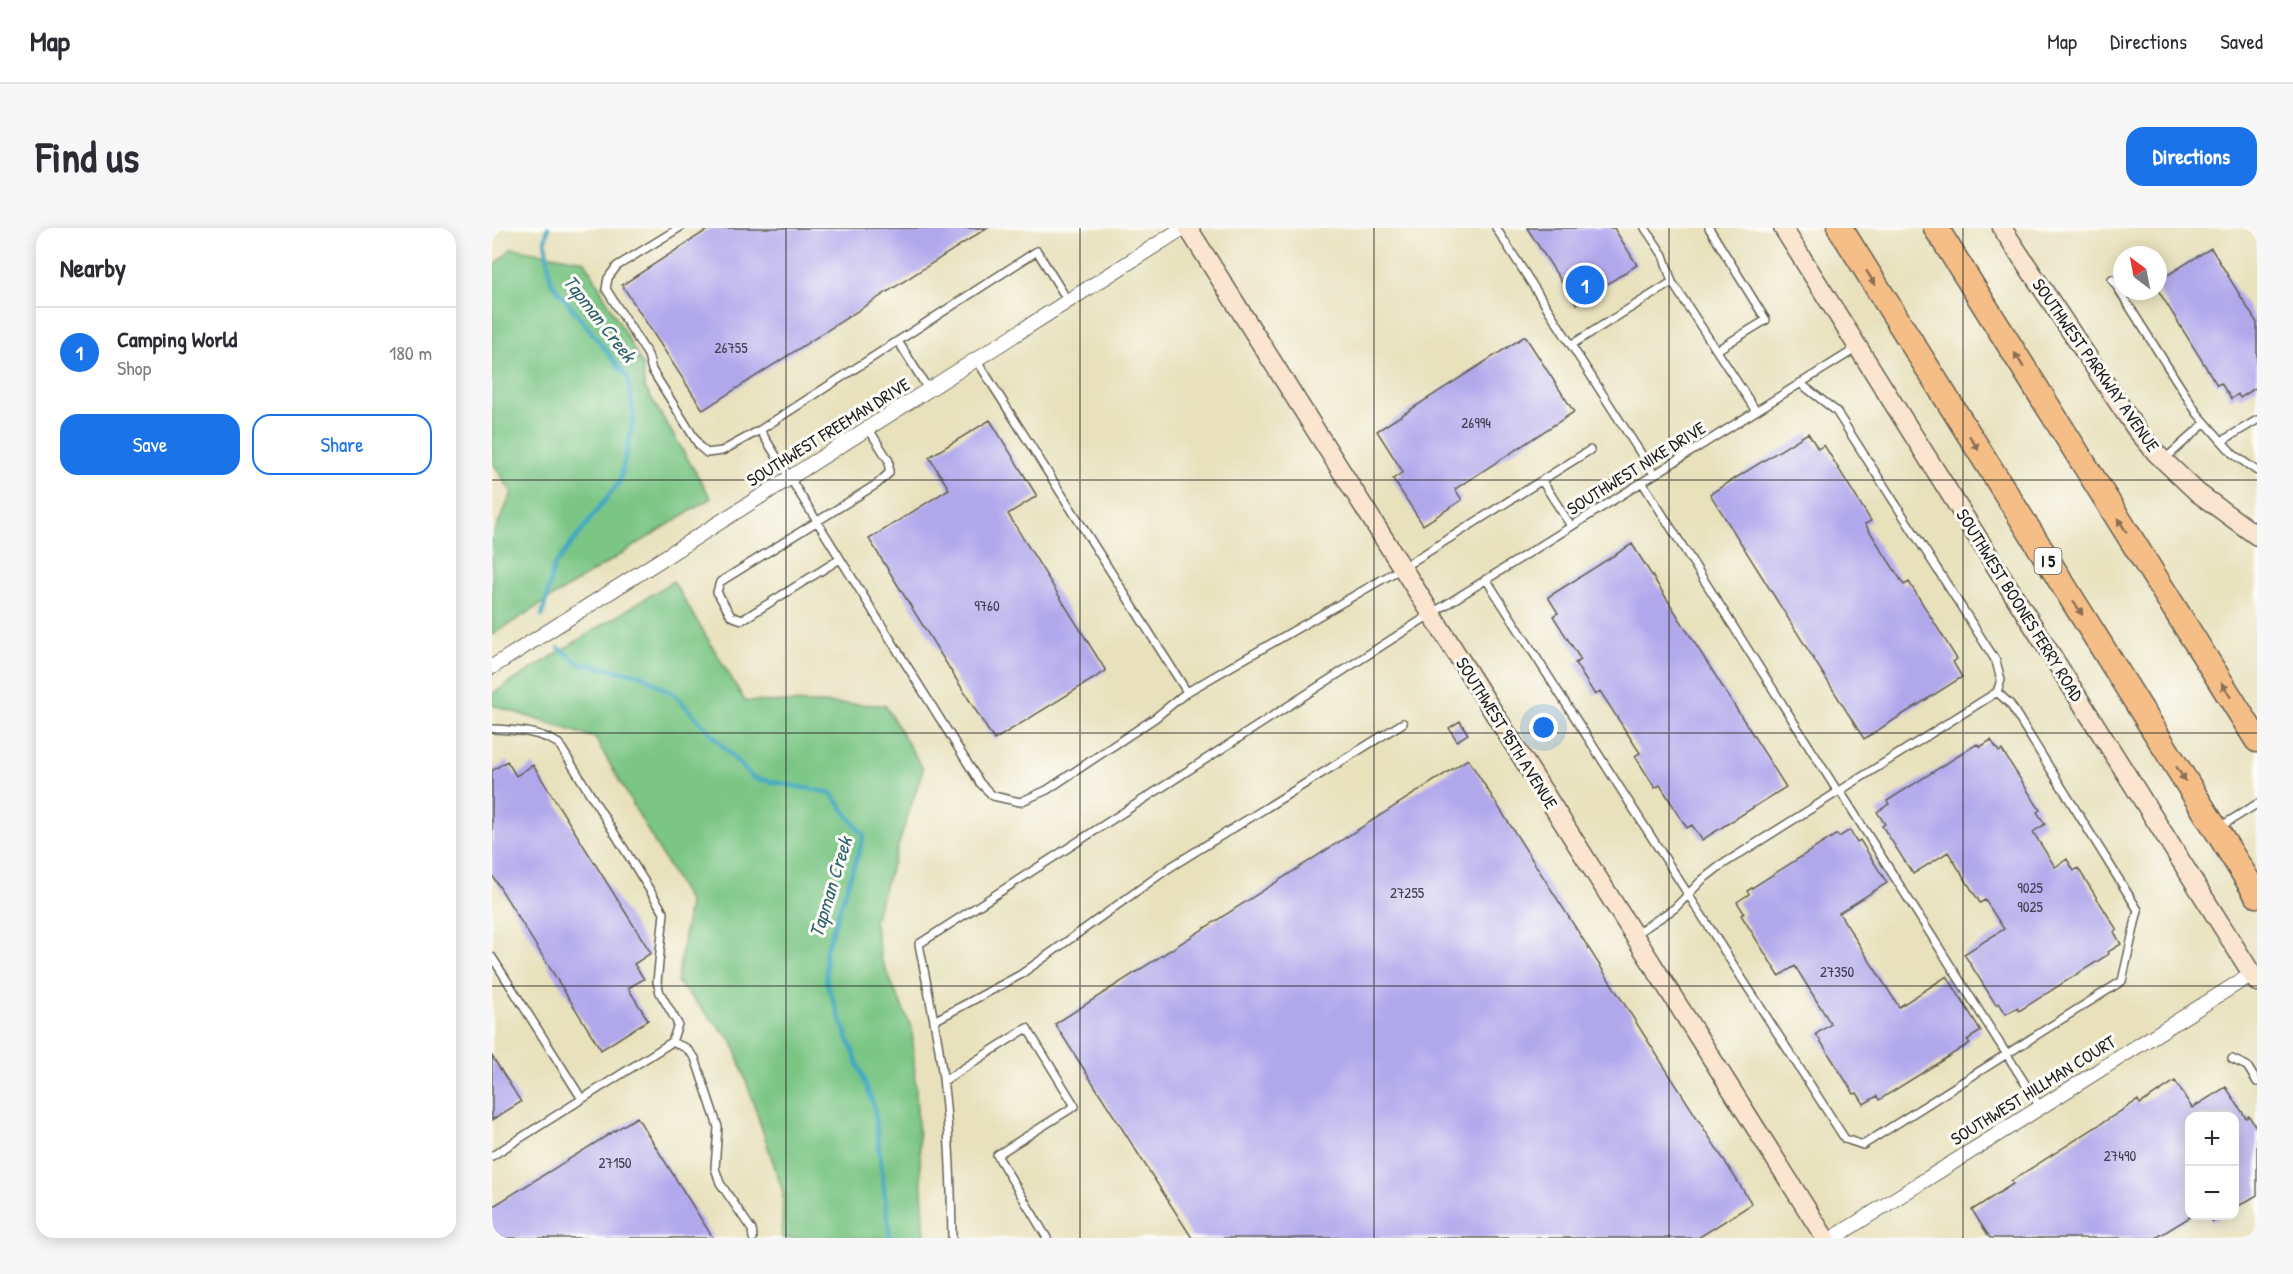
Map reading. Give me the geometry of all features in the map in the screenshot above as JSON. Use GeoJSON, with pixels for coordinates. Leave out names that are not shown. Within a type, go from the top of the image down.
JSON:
{"type":"FeatureCollection","features":[{"type":"Feature","properties":{"kind":"highway","name":"I 5"},"geometry":{"type":"LineString","coordinates":[[1840,228],[2257,895]]}},
{"type":"Feature","properties":{"kind":"highway"},"geometry":{"type":"LineString","coordinates":[[1936,228],[2257,740]]}},
{"type":"Feature","properties":{"kind":"street","name":"SOUTHWEST FREEMAN DRIVE"},"geometry":{"type":"LineString","coordinates":[[492,667],[928,389],[1186,228]]}},
{"type":"Feature","properties":{"kind":"street","name":"SOUTHWEST 95TH AVENUE"},"geometry":{"type":"LineString","coordinates":[[1186,228],[1825,1238]]}},
{"type":"Feature","properties":{"kind":"street","name":"SOUTHWEST BOONES FERRY ROAD"},"geometry":{"type":"LineString","coordinates":[[1783,228],[2254,978]]}},
{"type":"Feature","properties":{"kind":"street","name":"SOUTHWEST PARKWAY AVENUE"},"geometry":{"type":"LineString","coordinates":[[2002,228],[2136,429],[2163,461],[2198,493],[2257,537]]}},
{"type":"Feature","properties":{"kind":"street","name":"SOUTHWEST HILLMAN COURT"},"geometry":{"type":"LineString","coordinates":[[1833,1238],[2040,1107],[2254,978]]}},
{"type":"Feature","properties":{"kind":"lane"},"geometry":{"type":"LineString","coordinates":[[679,228],[617,266],[608,278],[606,289],[648,355],[652,370],[700,447],[707,453],[722,451],[760,430],[1037,251],[1068,301]]}},
{"type":"Feature","properties":{"kind":"lane"},"geometry":{"type":"LineString","coordinates":[[1496,228],[1654,474]]}},
{"type":"Feature","properties":{"kind":"lane"},"geometry":{"type":"LineString","coordinates":[[1646,228],[1663,255],[1672,282],[1756,411]]}},
{"type":"Feature","properties":{"kind":"lane"},"geometry":{"type":"LineString","coordinates":[[1709,228],[1766,320],[1717,351]]}},
{"type":"Feature","properties":{"kind":"lane"},"geometry":{"type":"LineString","coordinates":[[2112,279],[2197,413],[2233,454],[2257,471]]}},
{"type":"Feature","properties":{"kind":"lane"},"geometry":{"type":"LineString","coordinates":[[1571,345],[1672,282]]}},
{"type":"Feature","properties":{"kind":"lane"},"geometry":{"type":"LineString","coordinates":[[898,341],[928,389]]}},
{"type":"Feature","properties":{"kind":"lane","name":"SOUTHWEST NIKE DRIVE"},"geometry":{"type":"LineString","coordinates":[[934,1021],[919,944],[1486,579],[1857,348]]}},
{"type":"Feature","properties":{"kind":"lane"},"geometry":{"type":"LineString","coordinates":[[976,359],[1187,692]]}},
{"type":"Feature","properties":{"kind":"lane"},"geometry":{"type":"LineString","coordinates":[[1634,935],[1675,908],[1702,880],[1720,866],[1997,692],[2001,680],[1996,661],[1836,411],[1800,383]]}},
{"type":"Feature","properties":{"kind":"lane"},"geometry":{"type":"LineString","coordinates":[[2222,441],[2257,420]]}},
{"type":"Feature","properties":{"kind":"lane"},"geometry":{"type":"LineString","coordinates":[[2163,461],[2205,423]]}},
{"type":"Feature","properties":{"kind":"lane"},"geometry":{"type":"LineString","coordinates":[[840,559],[742,620],[731,616],[717,592],[720,582],[877,484],[890,473],[889,461],[868,428]]}},
{"type":"Feature","properties":{"kind":"lane"},"geometry":{"type":"LineString","coordinates":[[760,430],[980,783],[993,796],[1020,801],[1047,790],[1155,718],[1187,692],[1402,568],[1590,450]]}},
{"type":"Feature","properties":{"kind":"lane"},"geometry":{"type":"LineString","coordinates":[[1542,481],[1571,526]]}},
{"type":"Feature","properties":{"kind":"lane"},"geometry":{"type":"LineString","coordinates":[[1642,482],[2040,1107]]}},
{"type":"Feature","properties":{"kind":"lane"},"geometry":{"type":"LineString","coordinates":[[1486,579],[1687,896],[1845,1139],[1863,1145],[2122,981],[2138,910],[2010,704],[1997,692]]}},
{"type":"Feature","properties":{"kind":"lane"},"geometry":{"type":"LineString","coordinates":[[951,1238],[951,1183],[944,1081],[934,1021],[1020,975],[1169,868],[1403,723]]}},
{"type":"Feature","properties":{"kind":"lane"},"geometry":{"type":"LineString","coordinates":[[492,729],[534,734],[559,744],[664,913],[657,982],[660,993],[678,1024],[672,1042],[492,1155]]}},
{"type":"Feature","properties":{"kind":"lane"},"geometry":{"type":"LineString","coordinates":[[2216,830],[2257,804]]}},
{"type":"Feature","properties":{"kind":"lane"},"geometry":{"type":"LineString","coordinates":[[492,957],[582,1099]]}},
{"type":"Feature","properties":{"kind":"lane"},"geometry":{"type":"LineString","coordinates":[[944,1081],[1027,1028],[1075,1106],[997,1155],[1047,1238]]}},
{"type":"Feature","properties":{"kind":"lane"},"geometry":{"type":"LineString","coordinates":[[672,1042],[686,1048],[695,1058],[718,1127],[715,1168],[720,1183],[752,1230],[753,1238]]}},
{"type":"Feature","properties":{"kind":"lane"},"geometry":{"type":"LineString","coordinates":[[2232,1059],[2247,1066],[2257,1082]]}},
{"type":"Feature","properties":{"kind":"green space"},"geometry":{"type":"Polygon","coordinates":[[[512,248],[585,261],[643,366],[644,386],[711,498],[492,635],[492,537],[512,493],[492,461],[492,268],[512,248]]]}},
{"type":"Feature","properties":{"kind":"green space"},"geometry":{"type":"Polygon","coordinates":[[[673,581],[745,701],[885,705],[923,769],[874,920],[881,959],[912,1029],[925,1238],[782,1238],[783,1192],[733,1042],[677,982],[689,903],[595,738],[492,705],[492,694],[673,581]]]}},
{"type":"Feature","properties":{"kind":"building"},"geometry":{"type":"Polygon","coordinates":[[[710,228],[987,228],[703,410],[622,285],[710,228]]]}},
{"type":"Feature","properties":{"kind":"building"},"geometry":{"type":"Polygon","coordinates":[[[1527,228],[1614,228],[1637,265],[1576,304],[1527,228]]]}},
{"type":"Feature","properties":{"kind":"building"},"geometry":{"type":"Polygon","coordinates":[[[2211,248],[2257,323],[2257,387],[2240,398],[2238,394],[2231,399],[2221,383],[2217,385],[2164,300],[2167,300],[2167,275],[2211,248]]]}},
{"type":"Feature","properties":{"kind":"building"},"geometry":{"type":"Polygon","coordinates":[[[1525,336],[1574,412],[1455,489],[1462,500],[1423,525],[1393,479],[1403,472],[1377,431],[1525,336]]]}},
{"type":"Feature","properties":{"kind":"building"},"geometry":{"type":"Polygon","coordinates":[[[990,420],[1037,496],[1008,514],[1106,671],[994,740],[869,539],[949,489],[929,457],[990,420]]]}},
{"type":"Feature","properties":{"kind":"building"},"geometry":{"type":"Polygon","coordinates":[[[1808,433],[1818,449],[1824,445],[1871,521],[1865,524],[1904,585],[1909,582],[1957,659],[1953,662],[1962,677],[1864,739],[1710,494],[1808,433]]]}},
{"type":"Feature","properties":{"kind":"building"},"geometry":{"type":"Polygon","coordinates":[[[1632,544],[1786,787],[1702,840],[1692,825],[1687,828],[1660,785],[1655,788],[1635,756],[1640,753],[1600,691],[1595,695],[1575,663],[1581,660],[1553,616],[1558,613],[1548,597],[1632,544]]]}},
{"type":"Feature","properties":{"kind":"building"},"geometry":{"type":"Polygon","coordinates":[[[1460,721],[1468,734],[1457,741],[1449,728],[1460,721]]]}},
{"type":"Feature","properties":{"kind":"building"},"geometry":{"type":"Polygon","coordinates":[[[1991,740],[1999,752],[2002,750],[2040,810],[2037,812],[2045,824],[2033,832],[2055,867],[2067,859],[2074,871],[2078,868],[2117,930],[2114,932],[2121,944],[2019,1011],[2017,1008],[2006,1014],[1999,1003],[1996,1005],[1964,954],[2004,929],[1985,900],[1980,903],[1948,852],[1913,874],[1882,826],[1885,824],[1877,812],[1889,804],[1887,801],[1977,744],[1980,747],[1991,740]]]}},
{"type":"Feature","properties":{"kind":"building"},"geometry":{"type":"Polygon","coordinates":[[[1468,759],[1752,1204],[1698,1238],[1192,1238],[1055,1024],[1468,759]]]}},
{"type":"Feature","properties":{"kind":"building"},"geometry":{"type":"Polygon","coordinates":[[[507,761],[516,776],[533,765],[651,953],[634,964],[644,979],[628,988],[648,1020],[601,1050],[492,875],[492,771],[507,761]]]}},
{"type":"Feature","properties":{"kind":"building"},"geometry":{"type":"Polygon","coordinates":[[[1850,830],[1857,842],[1860,840],[1887,883],[1839,913],[1899,1007],[1947,976],[1981,1031],[1967,1040],[1970,1043],[1879,1100],[1877,1096],[1864,1104],[1857,1093],[1854,1094],[1816,1034],[1831,1024],[1795,966],[1779,976],[1741,915],[1744,913],[1737,902],[1749,894],[1747,891],[1837,834],[1839,837],[1850,830]]]}},
{"type":"Feature","properties":{"kind":"building"},"geometry":{"type":"Polygon","coordinates":[[[492,1056],[521,1102],[492,1120],[492,1056]]]}},
{"type":"Feature","properties":{"kind":"building"},"geometry":{"type":"Polygon","coordinates":[[[2175,1081],[2192,1108],[2226,1087],[2246,1118],[2249,1116],[2257,1129],[2257,1195],[2239,1206],[2239,1112],[2185,1112],[2185,1220],[2156,1238],[1990,1238],[1972,1210],[2013,1184],[2011,1181],[2138,1100],[2140,1104],[2175,1081]]]}},
{"type":"Feature","properties":{"kind":"building"},"geometry":{"type":"Polygon","coordinates":[[[637,1117],[713,1238],[492,1238],[492,1207],[637,1117]]]}},
{"type":"Feature","properties":{"kind":"waterway","name":"Tapman Creek"},"geometry":{"type":"LineString","coordinates":[[542,616],[554,566],[620,481],[634,417],[628,378],[551,282],[545,241],[548,228]]}},
{"type":"Feature","properties":{"kind":"waterway","name":"Tapman Creek"},"geometry":{"type":"LineString","coordinates":[[559,648],[579,663],[641,675],[675,695],[753,778],[831,793],[864,836],[825,953],[827,984],[874,1106],[890,1238]]}},
{"type":"Feature","properties":{"kind":"place","name":"Camping World"},"geometry":{"type":"Point","coordinates":[1585,285]}}]}
